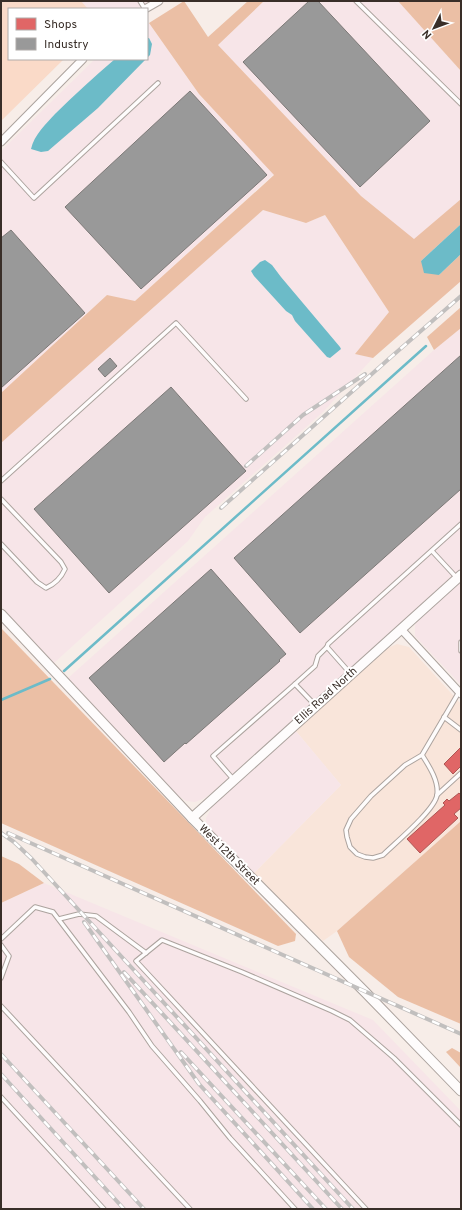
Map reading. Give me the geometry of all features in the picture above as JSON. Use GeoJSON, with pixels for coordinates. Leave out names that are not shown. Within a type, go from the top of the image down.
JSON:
{"type":"FeatureCollection","features":[{"type":"Feature","properties":{"kind":"street"},"geometry":{"type":"LineString","coordinates":[[147,8],[159,1]]}},
{"type":"Feature","properties":{"kind":"street"},"geometry":{"type":"LineString","coordinates":[[1,142],[82,60]]}},
{"type":"Feature","properties":{"kind":"street","name":"Ellis Road North"},"geometry":{"type":"LineString","coordinates":[[192,818],[459,577]]}},
{"type":"Feature","properties":{"kind":"street","name":"West 12th Street"},"geometry":{"type":"LineString","coordinates":[[1,614],[192,818],[461,1091]]}},
{"type":"Feature","properties":{"kind":"street"},"geometry":{"type":"LineString","coordinates":[[401,629],[460,693]]}},
{"type":"Feature","properties":{"kind":"lane"},"geometry":{"type":"LineString","coordinates":[[356,1],[461,104]]}},
{"type":"Feature","properties":{"kind":"lane"},"geometry":{"type":"LineString","coordinates":[[1,162],[34,198],[158,83]]}},
{"type":"Feature","properties":{"kind":"lane"},"geometry":{"type":"LineString","coordinates":[[1,481],[176,323],[246,399]]}},
{"type":"Feature","properties":{"kind":"lane"},"geometry":{"type":"LineString","coordinates":[[1,499],[66,569],[62,577],[46,588],[37,582],[1,544]]}},
{"type":"Feature","properties":{"kind":"lane"},"geometry":{"type":"LineString","coordinates":[[234,780],[213,756],[315,666],[318,656],[328,644],[461,524]]}},
{"type":"Feature","properties":{"kind":"lane"},"geometry":{"type":"LineString","coordinates":[[432,551],[459,577]]}},
{"type":"Feature","properties":{"kind":"lane"},"geometry":{"type":"LineString","coordinates":[[461,642],[461,651]]}},
{"type":"Feature","properties":{"kind":"lane"},"geometry":{"type":"LineString","coordinates":[[327,647],[351,674]]}},
{"type":"Feature","properties":{"kind":"lane"},"geometry":{"type":"LineString","coordinates":[[295,684],[316,706]]}},
{"type":"Feature","properties":{"kind":"lane"},"geometry":{"type":"LineString","coordinates":[[460,693],[422,755],[405,765],[371,796],[351,819],[346,830],[350,847],[357,854],[365,857],[373,858],[383,855],[426,813],[437,795],[461,773]]}},
{"type":"Feature","properties":{"kind":"lane"},"geometry":{"type":"LineString","coordinates":[[444,717],[461,730]]}},
{"type":"Feature","properties":{"kind":"lane"},"geometry":{"type":"LineString","coordinates":[[422,755],[434,777],[437,795]]}},
{"type":"Feature","properties":{"kind":"lane"},"geometry":{"type":"LineString","coordinates":[[1,939],[35,907],[53,912],[129,1012],[152,1046],[230,1138],[295,1209]]}},
{"type":"Feature","properties":{"kind":"lane"},"geometry":{"type":"LineString","coordinates":[[59,919],[79,914],[96,916],[146,954]]}},
{"type":"Feature","properties":{"kind":"lane"},"geometry":{"type":"LineString","coordinates":[[366,1209],[136,961],[162,940],[242,972],[350,1020],[394,1058],[461,1125]]}},
{"type":"Feature","properties":{"kind":"lane"},"geometry":{"type":"LineString","coordinates":[[1,945],[9,956],[1,978]]}},
{"type":"Feature","properties":{"kind":"lane"},"geometry":{"type":"LineString","coordinates":[[1,1006],[190,1209]]}},
{"type":"Feature","properties":{"kind":"lane"},"geometry":{"type":"LineString","coordinates":[[1,1097],[104,1209]]}},
{"type":"Feature","properties":{"kind":"shaded area"},"geometry":{"type":"Polygon","coordinates":[[[1,1],[81,1],[87,8],[8,8],[8,60],[63,60],[1,121],[1,1]]]}},
{"type":"Feature","properties":{"kind":"shaded area"},"geometry":{"type":"Polygon","coordinates":[[[81,1],[150,1],[138,8],[87,8],[81,1]]]}},
{"type":"Feature","properties":{"kind":"shaded area"},"geometry":{"type":"Polygon","coordinates":[[[184,1],[208,37],[248,1],[264,1],[218,45],[361,196],[414,239],[461,199],[461,224],[421,261],[439,275],[461,254],[461,281],[373,358],[355,354],[389,312],[325,215],[306,223],[263,210],[1,443],[1,393],[107,295],[135,301],[274,175],[199,94],[149,23],[184,1]]]}},
{"type":"Feature","properties":{"kind":"shaded area"},"geometry":{"type":"Polygon","coordinates":[[[264,1],[398,1],[461,71],[461,199],[414,240],[361,196],[218,45],[264,1]]]}},
{"type":"Feature","properties":{"kind":"shaded area"},"geometry":{"type":"Polygon","coordinates":[[[398,1],[461,1],[461,71],[398,1]]]}},
{"type":"Feature","properties":{"kind":"shaded area"},"geometry":{"type":"Polygon","coordinates":[[[148,24],[199,94],[274,174],[134,302],[107,295],[1,393],[1,151],[94,60],[148,60],[148,24]]]}},
{"type":"Feature","properties":{"kind":"shaded area"},"geometry":{"type":"Polygon","coordinates":[[[263,210],[306,223],[325,215],[389,312],[355,354],[373,358],[323,412],[205,517],[188,541],[54,663],[1,606],[1,443],[263,210]]]}},
{"type":"Feature","properties":{"kind":"shaded area"},"geometry":{"type":"Polygon","coordinates":[[[461,307],[461,328],[434,350],[427,337],[461,307]]]}},
{"type":"Feature","properties":{"kind":"shaded area"},"geometry":{"type":"Polygon","coordinates":[[[461,328],[461,569],[213,792],[203,799],[195,802],[186,801],[173,792],[67,679],[434,350],[461,328]]]}},
{"type":"Feature","properties":{"kind":"shaded area"},"geometry":{"type":"Polygon","coordinates":[[[461,582],[461,685],[415,636],[415,625],[419,619],[461,582]]]}},
{"type":"Feature","properties":{"kind":"shaded area"},"geometry":{"type":"Polygon","coordinates":[[[1,628],[296,934],[295,941],[278,946],[1,823],[1,628]]]}},
{"type":"Feature","properties":{"kind":"shaded area"},"geometry":{"type":"Polygon","coordinates":[[[397,644],[409,647],[461,704],[461,821],[337,931],[323,941],[253,874],[341,785],[295,730],[388,648],[397,644]]]}},
{"type":"Feature","properties":{"kind":"shaded area"},"geometry":{"type":"Polygon","coordinates":[[[295,730],[341,785],[253,874],[206,826],[206,818],[212,807],[295,730]]]}},
{"type":"Feature","properties":{"kind":"shaded area"},"geometry":{"type":"Polygon","coordinates":[[[461,821],[461,1024],[398,997],[349,957],[337,931],[461,821]]]}},
{"type":"Feature","properties":{"kind":"shaded area"},"geometry":{"type":"Polygon","coordinates":[[[1,856],[19,864],[44,883],[1,903],[1,856]]]}},
{"type":"Feature","properties":{"kind":"shaded area"},"geometry":{"type":"Polygon","coordinates":[[[44,883],[373,1020],[461,1111],[461,1209],[1,1209],[1,903],[44,883]]]}},
{"type":"Feature","properties":{"kind":"shaded area"},"geometry":{"type":"Polygon","coordinates":[[[452,1048],[461,1053],[461,1068],[446,1052],[452,1048]]]}},
{"type":"Feature","properties":{"kind":"water"},"geometry":{"type":"Polygon","coordinates":[[[148,38],[152,44],[150,55],[148,57],[148,38]]]}},
{"type":"Feature","properties":{"kind":"water"},"geometry":{"type":"Polygon","coordinates":[[[114,60],[145,60],[98,108],[48,151],[41,152],[31,149],[35,139],[44,126],[84,86],[114,60]]]}},
{"type":"Feature","properties":{"kind":"water"},"geometry":{"type":"Polygon","coordinates":[[[461,224],[461,254],[439,275],[424,273],[421,261],[461,224]]]}},
{"type":"Feature","properties":{"kind":"water"},"geometry":{"type":"Polygon","coordinates":[[[265,260],[272,265],[340,347],[341,349],[330,358],[327,357],[295,321],[292,315],[286,311],[254,276],[251,271],[260,262],[265,260]]]}},
{"type":"Feature","properties":{"kind":"building: Shops"},"geometry":{"type":"Polygon","coordinates":[[[461,747],[461,766],[453,774],[444,764],[461,747]]]}},
{"type":"Feature","properties":{"kind":"building: Shops"},"geometry":{"type":"Polygon","coordinates":[[[459,793],[461,795],[461,808],[454,814],[458,818],[420,853],[407,839],[445,805],[443,803],[447,799],[449,801],[459,793]]]}},
{"type":"Feature","properties":{"kind":"building: Industry"},"geometry":{"type":"Polygon","coordinates":[[[309,1],[318,1],[430,121],[360,187],[243,62],[309,1]]]}},
{"type":"Feature","properties":{"kind":"building: Industry"},"geometry":{"type":"Polygon","coordinates":[[[190,91],[267,175],[141,289],[65,207],[190,91]]]}},
{"type":"Feature","properties":{"kind":"building: Industry"},"geometry":{"type":"Polygon","coordinates":[[[11,230],[85,313],[1,388],[1,238],[11,230]]]}},
{"type":"Feature","properties":{"kind":"building: Industry"},"geometry":{"type":"Polygon","coordinates":[[[461,355],[461,489],[300,633],[234,558],[461,355]]]}},
{"type":"Feature","properties":{"kind":"building: Industry"},"geometry":{"type":"Polygon","coordinates":[[[110,358],[117,366],[105,377],[98,369],[110,358]]]}},
{"type":"Feature","properties":{"kind":"building: Industry"},"geometry":{"type":"Polygon","coordinates":[[[171,387],[246,471],[109,593],[34,509],[171,387]]]}},
{"type":"Feature","properties":{"kind":"building: Industry"},"geometry":{"type":"Polygon","coordinates":[[[211,569],[286,654],[279,660],[280,661],[164,762],[89,678],[211,569]]]}},
{"type":"Feature","properties":{"kind":"waterway"},"geometry":{"type":"LineString","coordinates":[[64,671],[426,346]]}},
{"type":"Feature","properties":{"kind":"waterway"},"geometry":{"type":"LineString","coordinates":[[1,700],[50,679]]}},
{"type":"Feature","properties":{"kind":"railway"},"geometry":{"type":"LineString","coordinates":[[221,508],[461,296]]}},
{"type":"Feature","properties":{"kind":"railway"},"geometry":{"type":"LineString","coordinates":[[246,466],[303,415],[365,374]]}},
{"type":"Feature","properties":{"kind":"railway"},"geometry":{"type":"LineString","coordinates":[[1,833],[14,842],[32,859],[353,1209]]}},
{"type":"Feature","properties":{"kind":"railway"},"geometry":{"type":"LineString","coordinates":[[8,833],[461,1034]]}},
{"type":"Feature","properties":{"kind":"railway"},"geometry":{"type":"LineString","coordinates":[[84,922],[199,1084],[313,1209]]}},
{"type":"Feature","properties":{"kind":"railway"},"geometry":{"type":"LineString","coordinates":[[124,972],[342,1209]]}},
{"type":"Feature","properties":{"kind":"railway"},"geometry":{"type":"LineString","coordinates":[[181,1052],[326,1209]]}},
{"type":"Feature","properties":{"kind":"railway"},"geometry":{"type":"LineString","coordinates":[[1,1054],[144,1209]]}},
{"type":"Feature","properties":{"kind":"railway"},"geometry":{"type":"LineString","coordinates":[[1,1074],[124,1209]]}}]}
